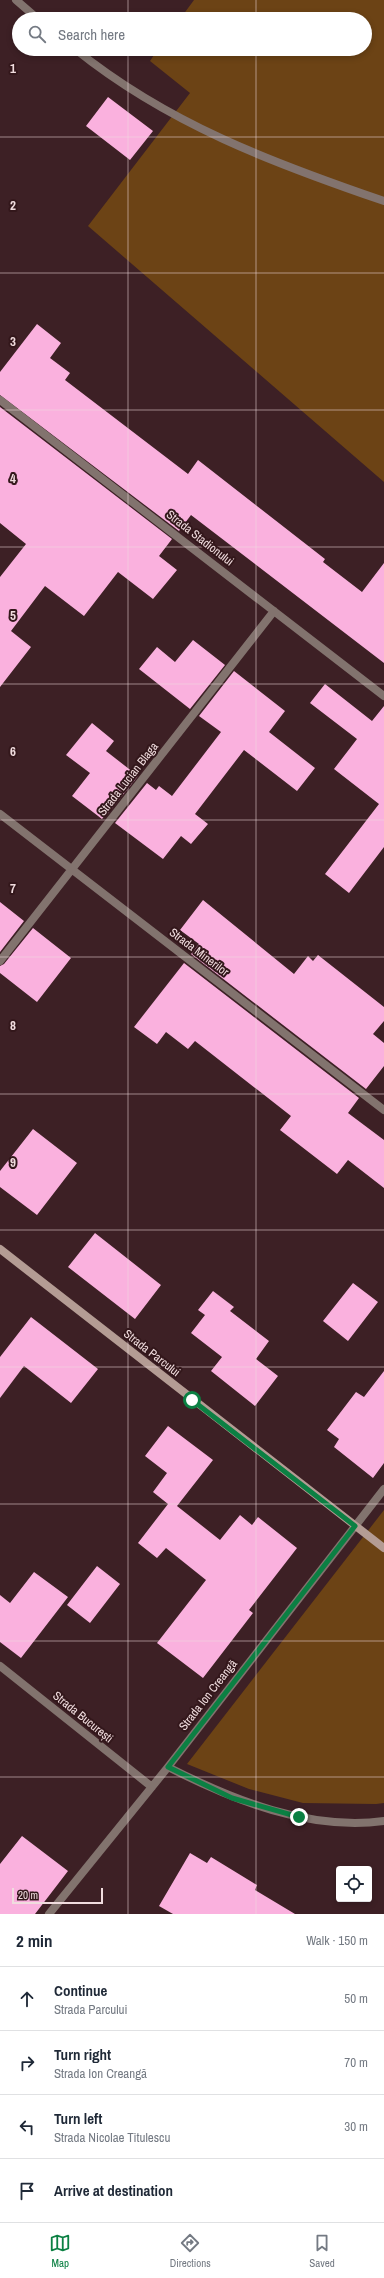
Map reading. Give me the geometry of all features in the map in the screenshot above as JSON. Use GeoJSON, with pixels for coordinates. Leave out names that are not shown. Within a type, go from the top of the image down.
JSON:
{"type":"FeatureCollection","features":[{"type":"Feature","properties":{"kind":"main road","name":"Strada Parcului"},"geometry":{"type":"LineString","coordinates":[[0,1249],[384,1548]]}},
{"type":"Feature","properties":{"kind":"street"},"geometry":{"type":"LineString","coordinates":[[16,0],[30,12]]}},
{"type":"Feature","properties":{"kind":"street"},"geometry":{"type":"LineString","coordinates":[[85,56],[133,90],[187,123],[244,150],[384,201]]}},
{"type":"Feature","properties":{"kind":"street","name":"Strada Stadionului"},"geometry":{"type":"LineString","coordinates":[[0,400],[384,696]]}},
{"type":"Feature","properties":{"kind":"street","name":"Strada Lucian Blaga"},"geometry":{"type":"LineString","coordinates":[[0,961],[274,611]]}},
{"type":"Feature","properties":{"kind":"street","name":"Strada Minerilor"},"geometry":{"type":"LineString","coordinates":[[0,814],[384,1110]]}},
{"type":"Feature","properties":{"kind":"street","name":"Strada Ion Creangă"},"geometry":{"type":"LineString","coordinates":[[49,1914],[168,1767],[384,1489]]}},
{"type":"Feature","properties":{"kind":"street","name":"Strada București"},"geometry":{"type":"LineString","coordinates":[[0,1666],[152,1787]]}},
{"type":"Feature","properties":{"kind":"street"},"geometry":{"type":"LineString","coordinates":[[168,1767],[232,1798],[299,1817],[339,1822],[384,1821]]}},
{"type":"Feature","properties":{"kind":"shaded area"},"geometry":{"type":"Polygon","coordinates":[[[194,0],[384,0],[384,482],[88,226],[190,93],[150,61],[153,56],[372,56],[372,12],[185,12],[194,0]]]}},
{"type":"Feature","properties":{"kind":"shaded area"},"geometry":{"type":"Polygon","coordinates":[[[384,1510],[384,1803],[303,1803],[249,1789],[187,1764],[384,1510]]]}},
{"type":"Feature","properties":{"kind":"building"},"geometry":{"type":"Polygon","coordinates":[[[108,97],[153,131],[130,160],[86,126],[108,97]]]}},
{"type":"Feature","properties":{"kind":"building"},"geometry":{"type":"Polygon","coordinates":[[[37,324],[61,343],[50,358],[70,373],[65,380],[188,474],[198,460],[325,559],[323,562],[362,592],[384,563],[384,663],[191,515],[179,531],[0,395],[0,372],[37,324]]]}},
{"type":"Feature","properties":{"kind":"building"},"geometry":{"type":"Polygon","coordinates":[[[0,407],[172,539],[159,556],[177,570],[153,599],[118,572],[84,616],[45,586],[11,631],[31,647],[0,687],[0,577],[26,544],[0,523],[0,407]]]}},
{"type":"Feature","properties":{"kind":"building"},"geometry":{"type":"Polygon","coordinates":[[[193,640],[225,665],[190,709],[139,669],[157,647],[175,662],[193,640]]]}},
{"type":"Feature","properties":{"kind":"building"},"geometry":{"type":"Polygon","coordinates":[[[234,671],[285,711],[269,732],[315,768],[297,791],[244,750],[195,814],[208,824],[191,844],[181,836],[163,859],[115,823],[147,783],[156,790],[159,786],[172,796],[221,732],[199,716],[234,671]]]}},
{"type":"Feature","properties":{"kind":"building"},"geometry":{"type":"Polygon","coordinates":[[[325,684],[372,721],[384,706],[384,847],[349,893],[325,874],[379,804],[334,769],[357,739],[310,703],[325,684]]]}},
{"type":"Feature","properties":{"kind":"building"},"geometry":{"type":"Polygon","coordinates":[[[92,723],[114,741],[106,751],[138,776],[102,819],[72,796],[90,773],[66,755],[92,723]]]}},
{"type":"Feature","properties":{"kind":"building"},"geometry":{"type":"Polygon","coordinates":[[[203,900],[294,974],[308,956],[313,961],[318,955],[384,1007],[384,1021],[373,1034],[384,1043],[384,1066],[366,1089],[191,954],[199,944],[180,930],[203,900]]]}},
{"type":"Feature","properties":{"kind":"building"},"geometry":{"type":"Polygon","coordinates":[[[0,902],[24,921],[0,952],[0,902]]]}},
{"type":"Feature","properties":{"kind":"building"},"geometry":{"type":"Polygon","coordinates":[[[33,928],[71,958],[37,1002],[0,973],[0,966],[4,964],[33,928]]]}},
{"type":"Feature","properties":{"kind":"building"},"geometry":{"type":"Polygon","coordinates":[[[184,963],[359,1098],[348,1113],[384,1140],[384,1188],[348,1160],[337,1174],[280,1130],[291,1116],[195,1041],[188,1049],[166,1032],[157,1044],[134,1027],[184,963]]]}},
{"type":"Feature","properties":{"kind":"building"},"geometry":{"type":"Polygon","coordinates":[[[33,1129],[77,1163],[37,1215],[0,1187],[0,1171],[33,1129]]]}},
{"type":"Feature","properties":{"kind":"building"},"geometry":{"type":"Polygon","coordinates":[[[95,1233],[161,1285],[135,1319],[68,1267],[95,1233]]]}},
{"type":"Feature","properties":{"kind":"building"},"geometry":{"type":"Polygon","coordinates":[[[353,1283],[378,1302],[348,1341],[323,1321],[353,1283]]]}},
{"type":"Feature","properties":{"kind":"building"},"geometry":{"type":"Polygon","coordinates":[[[213,1291],[234,1307],[230,1311],[269,1341],[256,1359],[278,1376],[255,1406],[211,1371],[222,1357],[191,1333],[205,1315],[198,1310],[213,1291]]]}},
{"type":"Feature","properties":{"kind":"building"},"geometry":{"type":"Polygon","coordinates":[[[31,1317],[98,1369],[71,1403],[24,1366],[0,1398],[0,1357],[31,1317]]]}},
{"type":"Feature","properties":{"kind":"building"},"geometry":{"type":"Polygon","coordinates":[[[384,1371],[384,1463],[373,1478],[334,1447],[339,1439],[327,1430],[356,1392],[364,1397],[384,1371]]]}},
{"type":"Feature","properties":{"kind":"building"},"geometry":{"type":"Polygon","coordinates":[[[168,1426],[213,1460],[177,1506],[220,1540],[240,1515],[252,1525],[258,1517],[297,1548],[249,1610],[253,1613],[203,1678],[157,1643],[206,1580],[166,1548],[157,1558],[138,1543],[168,1504],[153,1492],[167,1473],[145,1456],[168,1426]]]}},
{"type":"Feature","properties":{"kind":"building"},"geometry":{"type":"Polygon","coordinates":[[[97,1566],[120,1584],[90,1623],[67,1605],[97,1566]]]}},
{"type":"Feature","properties":{"kind":"building"},"geometry":{"type":"Polygon","coordinates":[[[34,1572],[68,1597],[21,1658],[0,1642],[0,1595],[10,1603],[34,1572]]]}},
{"type":"Feature","properties":{"kind":"building"},"geometry":{"type":"Polygon","coordinates":[[[22,1836],[68,1871],[35,1914],[0,1914],[0,1864],[22,1836]]]}},
{"type":"Feature","properties":{"kind":"building"},"geometry":{"type":"Polygon","coordinates":[[[190,1853],[207,1863],[211,1857],[257,1885],[255,1890],[295,1914],[173,1914],[159,1906],[190,1853]]]}},
{"type":"Feature","properties":{"kind":"route"},"geometry":{"type":"LineString","coordinates":[[192,1400],[355,1526],[168,1767],[232,1798],[299,1817]]}}]}
